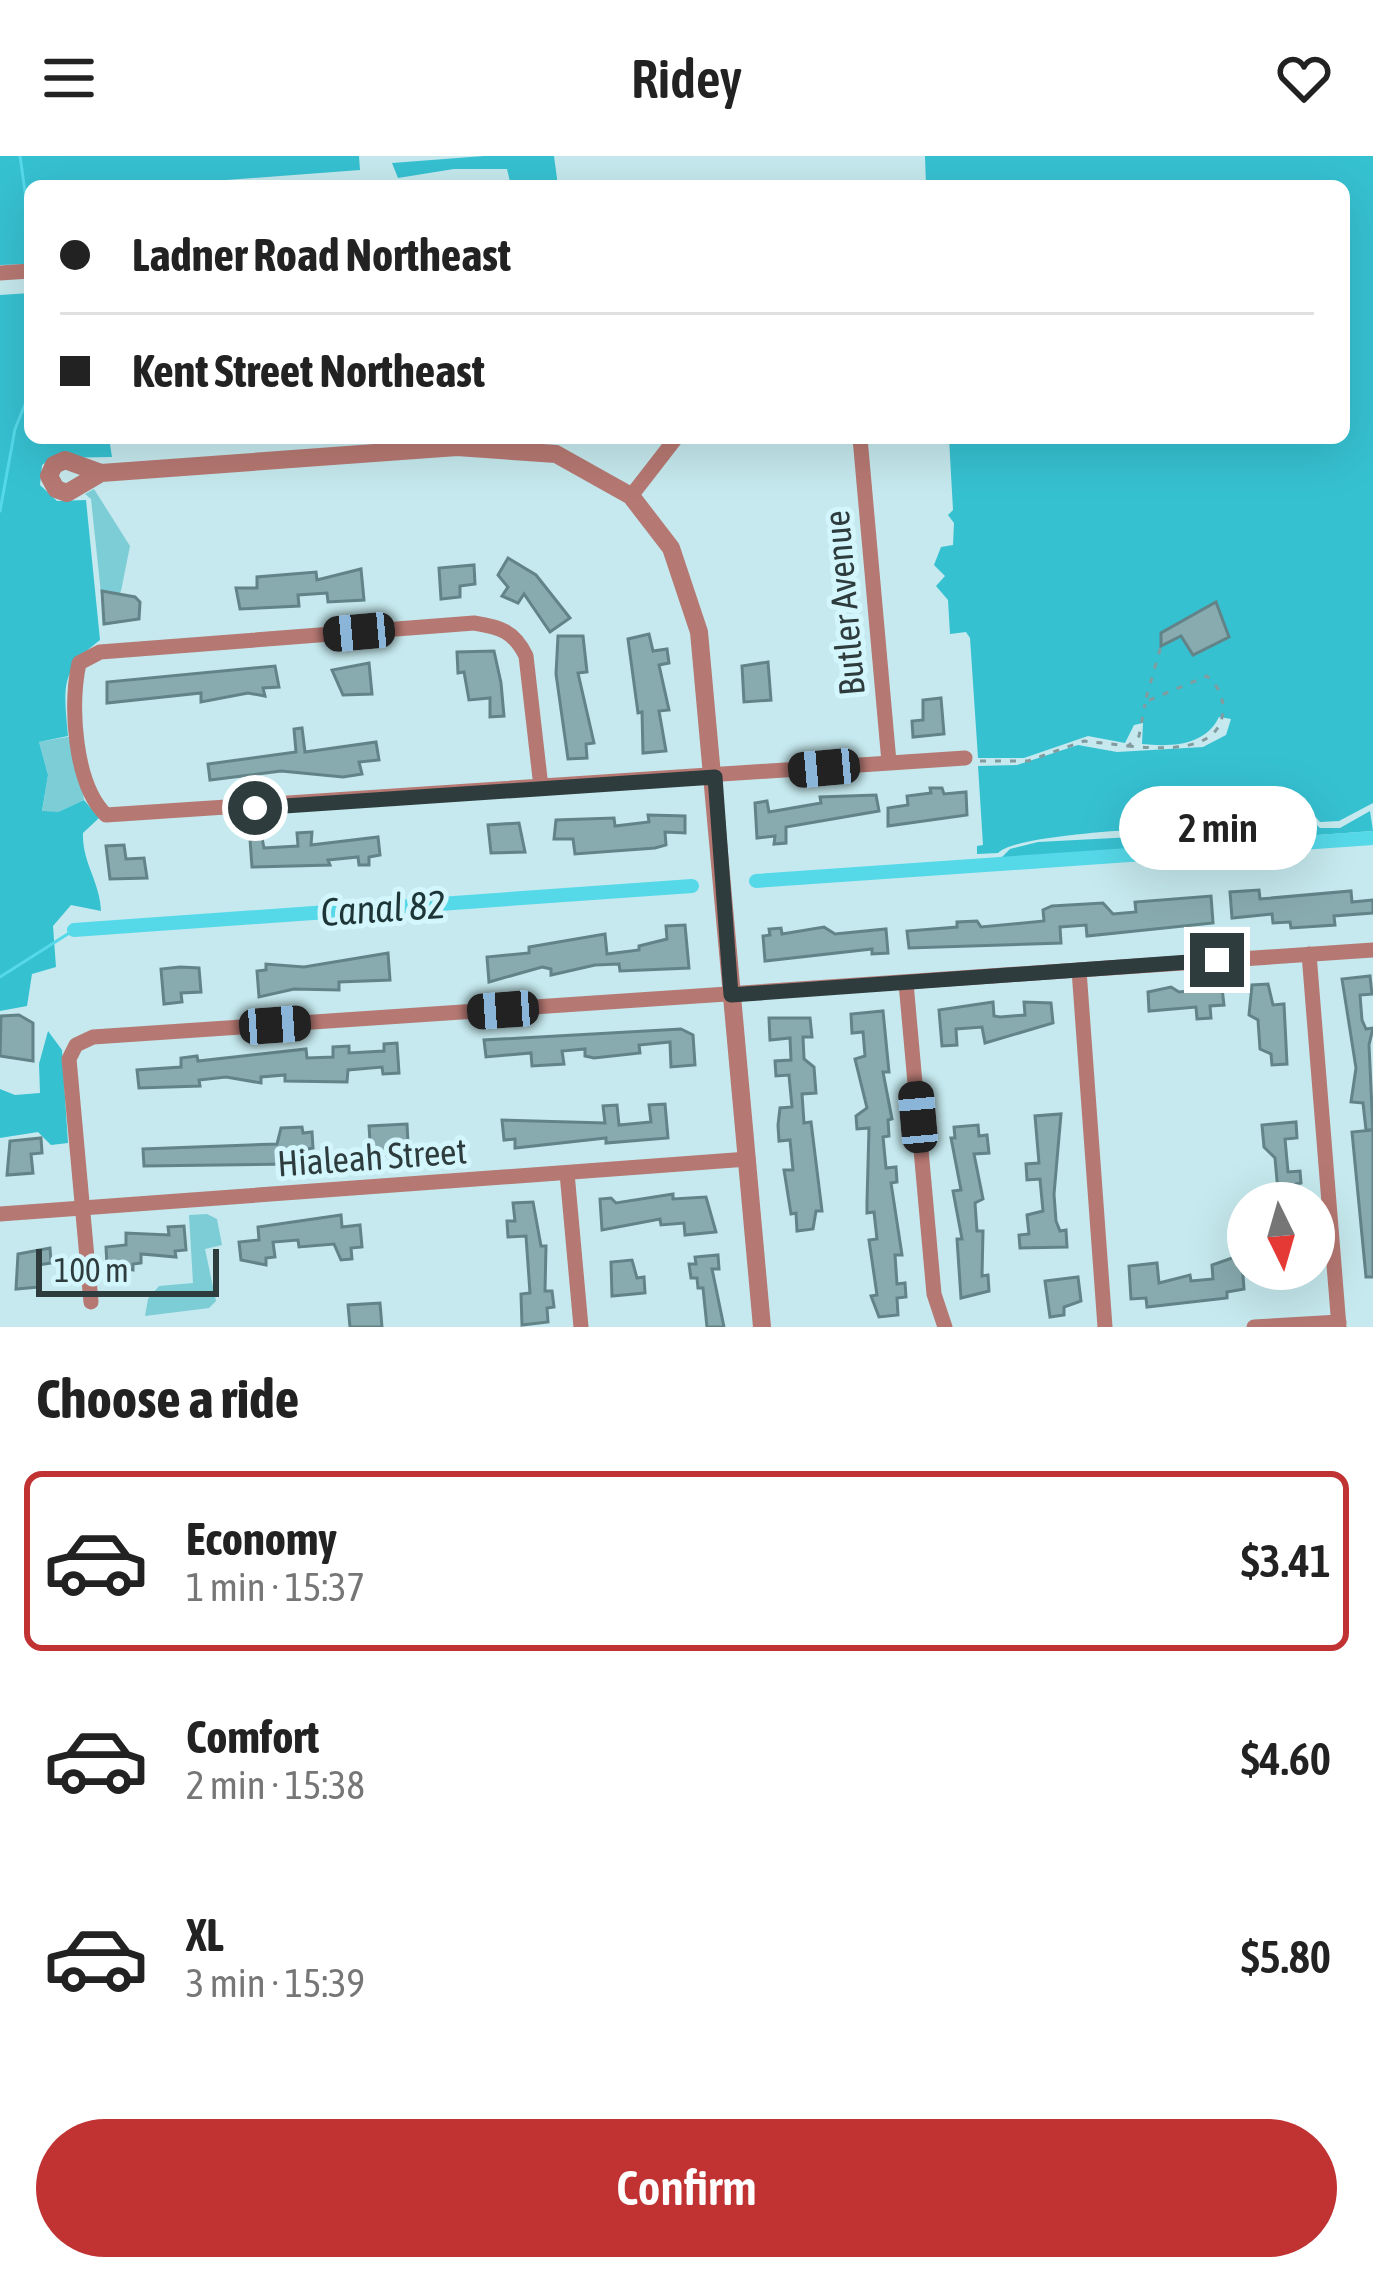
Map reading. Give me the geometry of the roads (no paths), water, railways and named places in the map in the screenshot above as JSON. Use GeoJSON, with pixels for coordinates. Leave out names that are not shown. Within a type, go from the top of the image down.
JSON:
{"type":"FeatureCollection","features":[{"type":"Feature","properties":{"kind":"street"},"geometry":{"type":"LineString","coordinates":[[631,496],[671,444]]}},
{"type":"Feature","properties":{"kind":"street","name":"Butler Avenue"},"geometry":{"type":"LineString","coordinates":[[861,444],[889,762]]}},
{"type":"Feature","properties":{"kind":"street"},"geometry":{"type":"LineString","coordinates":[[101,473],[376,445],[457,447],[556,454],[631,496],[671,548],[699,632],[762,1327]]}},
{"type":"Feature","properties":{"kind":"street"},"geometry":{"type":"LineString","coordinates":[[541,787],[526,656],[519,640],[498,626],[474,623],[100,652],[80,663],[74,687],[87,796],[106,814],[715,777],[965,758]]}},
{"type":"Feature","properties":{"kind":"street"},"geometry":{"type":"LineString","coordinates":[[91,1302],[69,1059],[76,1045],[93,1037],[1373,950]]}},
{"type":"Feature","properties":{"kind":"street"},"geometry":{"type":"LineString","coordinates":[[1254,1327],[1339,1324],[1309,954]]}},
{"type":"Feature","properties":{"kind":"street"},"geometry":{"type":"LineString","coordinates":[[1079,970],[1105,1327]]}},
{"type":"Feature","properties":{"kind":"street"},"geometry":{"type":"LineString","coordinates":[[906,983],[934,1294],[945,1327]]}},
{"type":"Feature","properties":{"kind":"street","name":"Hialeah Street"},"geometry":{"type":"LineString","coordinates":[[0,1214],[748,1159]]}},
{"type":"Feature","properties":{"kind":"street"},"geometry":{"type":"LineString","coordinates":[[567,1173],[581,1327]]}},
{"type":"Feature","properties":{"kind":"waterway"},"geometry":{"type":"LineString","coordinates":[[20,156],[24,184]]}},
{"type":"Feature","properties":{"kind":"waterway"},"geometry":{"type":"LineString","coordinates":[[0,511],[15,429],[24,407]]}},
{"type":"Feature","properties":{"kind":"waterway","name":"Canal 82"},"geometry":{"type":"LineString","coordinates":[[756,881],[1373,838]]}},
{"type":"Feature","properties":{"kind":"waterway","name":"Canal 82"},"geometry":{"type":"LineString","coordinates":[[74,930],[692,886]]}},
{"type":"Feature","properties":{"kind":"waterway"},"geometry":{"type":"LineString","coordinates":[[0,977],[74,930]]}}]}
